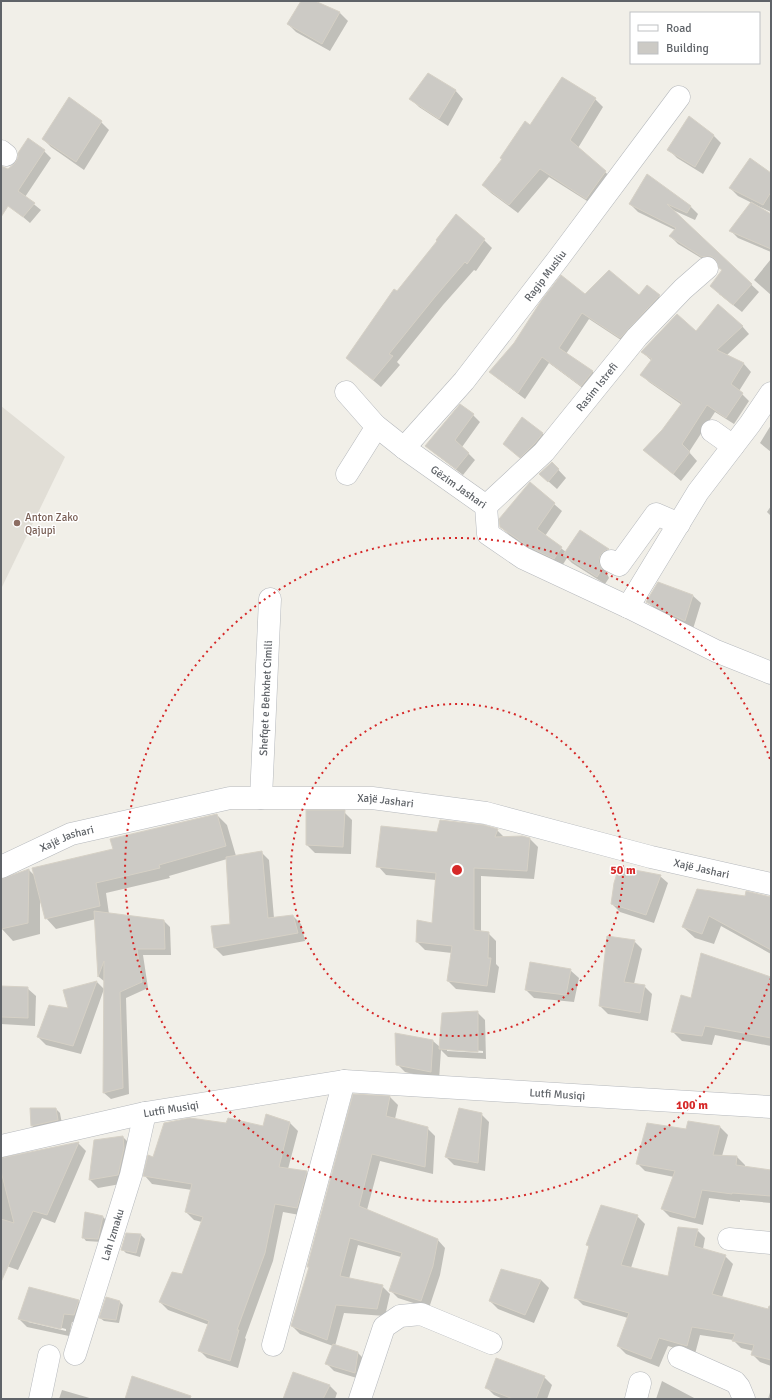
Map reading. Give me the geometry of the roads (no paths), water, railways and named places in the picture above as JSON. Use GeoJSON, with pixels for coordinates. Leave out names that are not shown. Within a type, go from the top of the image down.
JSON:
{"type":"FeatureCollection","features":[{"type":"Feature","properties":{"kind":"street","name":"Ragip Musliu"},"geometry":{"type":"LineString","coordinates":[[404,448],[468,375],[558,259],[679,97]]}},
{"type":"Feature","properties":{"kind":"street","name":"Rasim Istrefi"},"geometry":{"type":"LineString","coordinates":[[486,506],[544,452],[637,337],[683,289],[706,268]]}},
{"type":"Feature","properties":{"kind":"street","name":"Gëzim Jashari"},"geometry":{"type":"LineString","coordinates":[[346,392],[375,425],[404,448],[486,506],[488,534],[523,558],[628,607],[716,651],[771,673]]}},
{"type":"Feature","properties":{"kind":"street"},"geometry":{"type":"LineString","coordinates":[[628,607],[698,492],[771,393]]}},
{"type":"Feature","properties":{"kind":"street"},"geometry":{"type":"LineString","coordinates":[[347,474],[374,431],[375,425]]}},
{"type":"Feature","properties":{"kind":"street"},"geometry":{"type":"LineString","coordinates":[[712,431],[733,446]]}},
{"type":"Feature","properties":{"kind":"street"},"geometry":{"type":"LineString","coordinates":[[611,561],[619,565],[656,514],[679,524]]}},
{"type":"Feature","properties":{"kind":"street","name":"Shefqet e Behxhet Cimili"},"geometry":{"type":"LineString","coordinates":[[261,798],[270,599]]}},
{"type":"Feature","properties":{"kind":"street","name":"Xajë Jashari"},"geometry":{"type":"LineString","coordinates":[[1,867],[71,834],[230,798],[372,798],[486,813],[651,857],[771,884]]}},
{"type":"Feature","properties":{"kind":"street"},"geometry":{"type":"LineString","coordinates":[[273,1345],[344,1081]]}},
{"type":"Feature","properties":{"kind":"street","name":"Lutfi Musiqi"},"geometry":{"type":"LineString","coordinates":[[1,1146],[144,1113],[344,1081],[771,1107]]}},
{"type":"Feature","properties":{"kind":"street","name":"Lah Izmaku"},"geometry":{"type":"LineString","coordinates":[[75,1354],[131,1175],[144,1113]]}},
{"type":"Feature","properties":{"kind":"street"},"geometry":{"type":"LineString","coordinates":[[729,1239],[771,1243]]}},
{"type":"Feature","properties":{"kind":"street"},"geometry":{"type":"LineString","coordinates":[[360,1399],[384,1327],[400,1316],[421,1314],[491,1343]]}},
{"type":"Feature","properties":{"kind":"street"},"geometry":{"type":"LineString","coordinates":[[40,1399],[49,1356]]}},
{"type":"Feature","properties":{"kind":"street"},"geometry":{"type":"LineString","coordinates":[[679,1357],[735,1382],[744,1399]]}},
{"type":"Feature","properties":{"kind":"place","name":"Anton Zako Qajupi"},"geometry":{"type":"Point","coordinates":[17,523]}}]}
